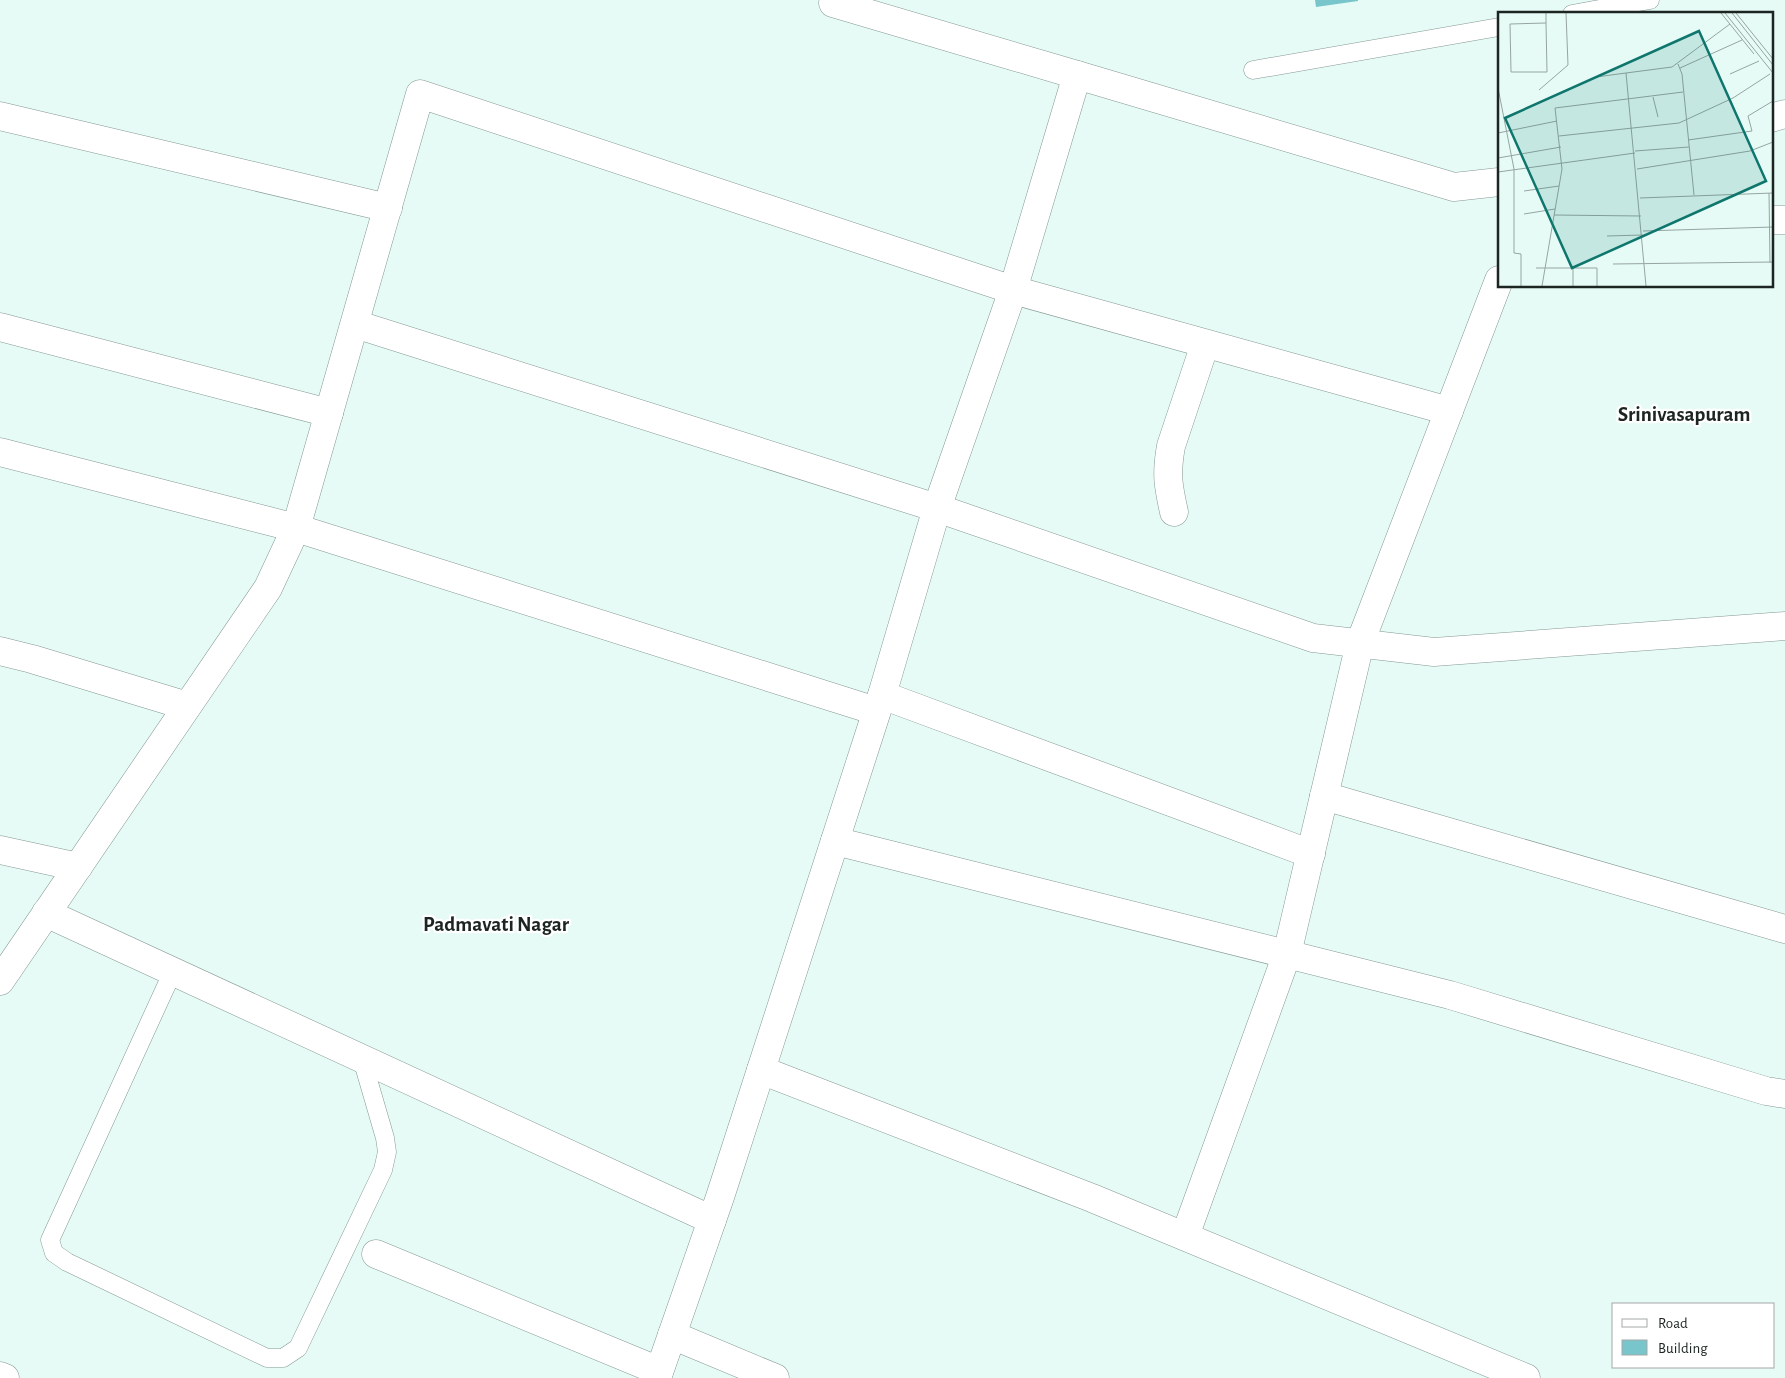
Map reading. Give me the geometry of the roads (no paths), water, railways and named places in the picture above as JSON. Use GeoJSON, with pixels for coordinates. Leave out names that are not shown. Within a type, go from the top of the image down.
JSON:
{"type":"FeatureCollection","features":[{"type":"Feature","properties":{"kind":"street"},"geometry":{"type":"LineString","coordinates":[[833,3],[1454,187],[1498,182]]}},
{"type":"Feature","properties":{"kind":"street"},"geometry":{"type":"LineString","coordinates":[[376,1254],[658,1375],[712,1220],[835,841],[879,703],[937,508],[1013,290],[1077,75]]}},
{"type":"Feature","properties":{"kind":"street"},"geometry":{"type":"LineString","coordinates":[[0,981],[268,588],[296,528],[420,94],[1013,290],[1449,412]]}},
{"type":"Feature","properties":{"kind":"street"},"geometry":{"type":"LineString","coordinates":[[1772,118],[1785,114]]}},
{"type":"Feature","properties":{"kind":"street"},"geometry":{"type":"LineString","coordinates":[[0,116],[388,208]]}},
{"type":"Feature","properties":{"kind":"street"},"geometry":{"type":"LineString","coordinates":[[1772,220],[1785,220]]}},
{"type":"Feature","properties":{"kind":"street"},"geometry":{"type":"LineString","coordinates":[[1184,1236],[1287,954],[1360,643],[1498,283]]}},
{"type":"Feature","properties":{"kind":"street"},"geometry":{"type":"LineString","coordinates":[[355,324],[937,508],[1313,638],[1434,652],[1785,626]]}},
{"type":"Feature","properties":{"kind":"street"},"geometry":{"type":"LineString","coordinates":[[0,327],[329,414]]}},
{"type":"Feature","properties":{"kind":"street"},"geometry":{"type":"LineString","coordinates":[[1174,512],[1167,480],[1171,446],[1205,344]]}},
{"type":"Feature","properties":{"kind":"street"},"geometry":{"type":"LineString","coordinates":[[0,452],[296,528],[879,703],[1311,854]]}},
{"type":"Feature","properties":{"kind":"street"},"geometry":{"type":"LineString","coordinates":[[0,651],[187,706]]}},
{"type":"Feature","properties":{"kind":"street"},"geometry":{"type":"LineString","coordinates":[[1324,796],[1785,929]]}},
{"type":"Feature","properties":{"kind":"street"},"geometry":{"type":"LineString","coordinates":[[835,841],[1450,995],[1766,1091],[1785,1094]]}},
{"type":"Feature","properties":{"kind":"street"},"geometry":{"type":"LineString","coordinates":[[0,850],[78,867]]}},
{"type":"Feature","properties":{"kind":"street"},"geometry":{"type":"LineString","coordinates":[[46,913],[712,1220]]}},
{"type":"Feature","properties":{"kind":"street"},"geometry":{"type":"LineString","coordinates":[[761,1070],[1092,1198],[1526,1378]]}},
{"type":"Feature","properties":{"kind":"street"},"geometry":{"type":"LineString","coordinates":[[672,1335],[775,1378]]}},
{"type":"Feature","properties":{"kind":"street"},"geometry":{"type":"LineString","coordinates":[[0,1376],[5,1378]]}},
{"type":"Feature","properties":{"kind":"lane"},"geometry":{"type":"LineString","coordinates":[[1582,12],[1650,0]]}},
{"type":"Feature","properties":{"kind":"lane"},"geometry":{"type":"LineString","coordinates":[[1253,70],[1498,26]]}},
{"type":"Feature","properties":{"kind":"lane"},"geometry":{"type":"LineString","coordinates":[[173,972],[50,1240],[54,1253],[67,1262],[267,1358],[283,1358],[298,1348],[383,1170],[387,1152],[385,1138],[362,1059]]}},
{"type":"Feature","properties":{"kind":"district","name":"Srinivasapuram"},"geometry":{"type":"Point","coordinates":[1684,414]}},
{"type":"Feature","properties":{"kind":"district","name":"Padmavati Nagar"},"geometry":{"type":"Point","coordinates":[496,924]}}]}
